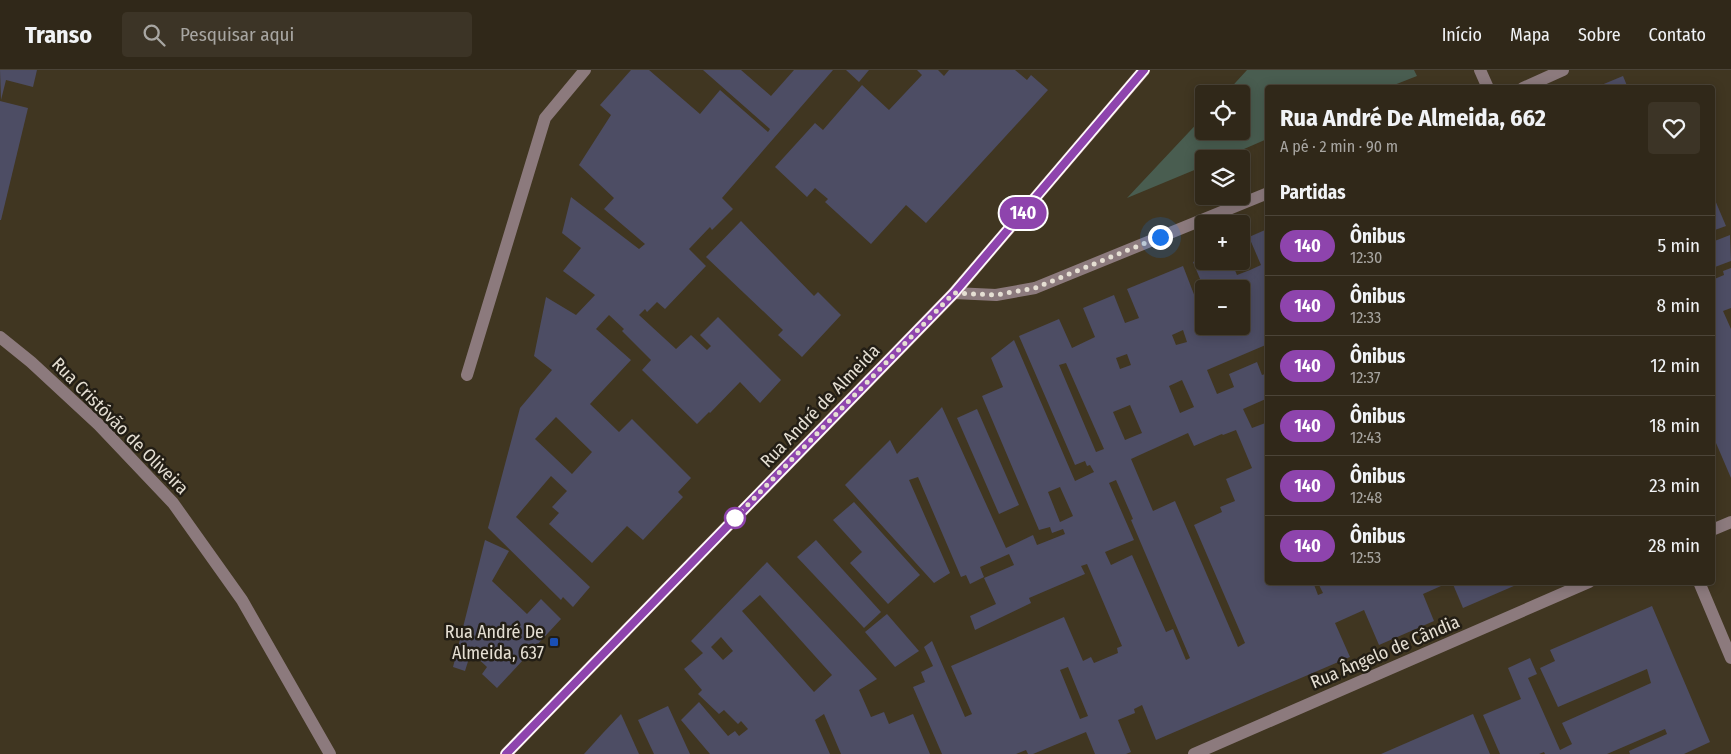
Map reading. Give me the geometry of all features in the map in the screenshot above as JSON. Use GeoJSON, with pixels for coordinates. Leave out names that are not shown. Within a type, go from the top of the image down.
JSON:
{"type":"FeatureCollection","features":[{"type":"Feature","properties":{"kind":"main road","name":"Rua André de Almeida"},"geometry":{"type":"LineString","coordinates":[[506,754],[954,293],[1144,70]]}},
{"type":"Feature","properties":{"kind":"street"},"geometry":{"type":"LineString","coordinates":[[467,374],[545,118],[585,70]]}},
{"type":"Feature","properties":{"kind":"street"},"geometry":{"type":"LineString","coordinates":[[1480,70],[1487,85]]}},
{"type":"Feature","properties":{"kind":"street"},"geometry":{"type":"LineString","coordinates":[[1529,85],[1563,70]]}},
{"type":"Feature","properties":{"kind":"street"},"geometry":{"type":"LineString","coordinates":[[954,293],[996,295],[1035,288],[1265,194]]}},
{"type":"Feature","properties":{"kind":"street","name":"Rua Cristóvão de Oliveira"},"geometry":{"type":"LineString","coordinates":[[0,337],[31,362],[99,425],[173,503],[242,600],[330,754]]}},
{"type":"Feature","properties":{"kind":"street"},"geometry":{"type":"LineString","coordinates":[[1715,529],[1731,522]]}},
{"type":"Feature","properties":{"kind":"street","name":"Rua Ângelo de Cândia"},"geometry":{"type":"LineString","coordinates":[[1194,754],[1582,585]]}},
{"type":"Feature","properties":{"kind":"street"},"geometry":{"type":"LineString","coordinates":[[1700,585],[1731,658]]}},
{"type":"Feature","properties":{"kind":"green space"},"geometry":{"type":"Polygon","coordinates":[[[1247,70],[1414,70],[1417,76],[1394,85],[1265,85],[1265,140],[1242,150],[1195,150],[1195,170],[1127,198],[1195,126],[1195,140],[1250,140],[1250,85],[1233,85],[1247,70]]]}},
{"type":"Feature","properties":{"kind":"building"},"geometry":{"type":"Polygon","coordinates":[[[0,70],[37,70],[33,87],[6,80],[1,100],[0,70]]]}},
{"type":"Feature","properties":{"kind":"building"},"geometry":{"type":"Polygon","coordinates":[[[631,70],[649,70],[700,114],[720,90],[768,132],[770,129],[703,70],[741,70],[771,96],[794,70],[833,70],[722,198],[733,209],[712,230],[710,227],[689,249],[706,266],[665,309],[657,302],[647,312],[645,309],[639,315],[676,349],[691,335],[707,350],[711,346],[700,335],[718,317],[781,380],[760,403],[740,382],[697,424],[642,370],[651,360],[622,331],[624,329],[609,315],[596,329],[631,360],[590,404],[619,432],[632,419],[691,478],[678,492],[683,497],[643,540],[627,526],[592,563],[549,524],[559,513],[552,507],[567,491],[551,476],[516,517],[590,587],[573,607],[563,597],[561,600],[488,528],[520,408],[552,370],[534,356],[546,297],[576,315],[595,295],[563,271],[581,248],[562,233],[571,197],[639,249],[645,244],[604,209],[614,198],[579,165],[611,115],[600,105],[631,70]],[[556,417],[535,439],[572,474],[592,452],[556,417]]]}},
{"type":"Feature","properties":{"kind":"building"},"geometry":{"type":"Polygon","coordinates":[[[846,70],[869,70],[859,82],[846,70]]]}},
{"type":"Feature","properties":{"kind":"building"},"geometry":{"type":"Polygon","coordinates":[[[917,70],[938,70],[944,76],[949,70],[1015,70],[1027,80],[1031,75],[1048,90],[926,223],[906,205],[871,244],[825,202],[828,199],[815,188],[807,197],[775,167],[815,123],[823,130],[862,85],[889,110],[922,75],[917,70]]]}},
{"type":"Feature","properties":{"kind":"building"},"geometry":{"type":"Polygon","coordinates":[[[1623,76],[1627,85],[1601,85],[1623,76]]]}},
{"type":"Feature","properties":{"kind":"building"},"geometry":{"type":"Polygon","coordinates":[[[0,101],[28,108],[1,220],[0,220],[0,101]]]}},
{"type":"Feature","properties":{"kind":"building"},"geometry":{"type":"Polygon","coordinates":[[[1715,200],[1726,226],[1715,230],[1715,200]]]}},
{"type":"Feature","properties":{"kind":"building"},"geometry":{"type":"Polygon","coordinates":[[[741,221],[814,296],[818,292],[841,315],[802,357],[778,335],[783,330],[706,257],[741,221]]]}},
{"type":"Feature","properties":{"kind":"building"},"geometry":{"type":"Polygon","coordinates":[[[1265,230],[1265,345],[1207,370],[1217,394],[1234,387],[1229,374],[1257,362],[1262,375],[1265,374],[1265,399],[1243,409],[1252,428],[1265,423],[1265,585],[1314,585],[1318,595],[1323,593],[1319,585],[1443,585],[1423,594],[1434,621],[1379,645],[1364,610],[1335,623],[1350,657],[1156,740],[1142,705],[1134,709],[1135,713],[1118,720],[1131,752],[1126,754],[1095,754],[1086,732],[1033,754],[1028,754],[1026,750],[1016,754],[942,754],[913,687],[925,682],[921,672],[933,666],[924,647],[932,641],[965,717],[972,714],[951,666],[1064,617],[1083,661],[1091,657],[1094,663],[1118,653],[1117,648],[1122,646],[1087,564],[1081,566],[1085,574],[1029,598],[1031,603],[975,630],[970,616],[996,604],[984,578],[1014,565],[1009,554],[980,567],[984,577],[970,584],[966,575],[961,577],[918,477],[909,480],[950,573],[934,583],[845,485],[890,440],[897,454],[942,407],[1006,548],[1033,535],[1037,545],[1065,534],[1063,529],[1052,533],[1050,527],[1039,530],[982,396],[1003,387],[991,358],[1014,340],[1075,481],[1094,472],[1090,465],[1087,466],[1085,461],[1075,465],[1019,336],[1059,319],[1072,348],[1095,337],[1083,308],[1114,295],[1125,323],[1139,318],[1127,289],[1183,266],[1195,297],[1195,335],[1250,335],[1250,280],[1200,280],[1196,270],[1235,270],[1237,275],[1261,265],[1250,237],[1265,230]],[[1183,330],[1172,335],[1176,345],[1187,342],[1183,330]],[[1127,354],[1116,358],[1120,369],[1131,365],[1127,354]],[[1066,363],[1059,365],[1096,452],[1104,449],[1066,363]],[[1182,380],[1169,386],[1180,413],[1194,407],[1182,380]],[[1130,405],[1113,412],[1125,440],[1142,433],[1130,405]],[[1236,430],[1194,446],[1188,433],[1131,459],[1153,511],[1175,501],[1238,647],[1245,643],[1194,525],[1222,512],[1220,507],[1235,501],[1226,479],[1252,468],[1236,430]],[[1116,480],[1109,483],[1134,540],[1105,552],[1111,565],[1132,555],[1166,632],[1173,629],[1186,660],[1190,658],[1131,520],[1133,519],[1116,480]],[[1060,487],[1048,492],[1060,522],[1073,516],[1060,487]],[[1068,667],[1060,670],[1080,719],[1088,716],[1068,667]]]}},
{"type":"Feature","properties":{"kind":"building"},"geometry":{"type":"Polygon","coordinates":[[[1730,235],[1731,261],[1715,267],[1715,241],[1730,235]]]}},
{"type":"Feature","properties":{"kind":"building"},"geometry":{"type":"Polygon","coordinates":[[[1731,268],[1731,308],[1723,311],[1731,329],[1731,478],[1715,444],[1715,279],[1724,275],[1723,271],[1731,268]]]}},
{"type":"Feature","properties":{"kind":"building"},"geometry":{"type":"Polygon","coordinates":[[[977,409],[1019,505],[999,514],[957,418],[977,409]]]}},
{"type":"Feature","properties":{"kind":"building"},"geometry":{"type":"Polygon","coordinates":[[[854,502],[920,575],[888,604],[850,563],[862,552],[833,520],[854,502]]]}},
{"type":"Feature","properties":{"kind":"building"},"geometry":{"type":"Polygon","coordinates":[[[485,540],[509,551],[492,581],[527,614],[541,599],[561,619],[497,688],[482,674],[487,667],[471,652],[465,671],[453,667],[485,540]]]}},
{"type":"Feature","properties":{"kind":"building"},"geometry":{"type":"Polygon","coordinates":[[[816,540],[881,612],[864,628],[797,557],[816,540]]]}},
{"type":"Feature","properties":{"kind":"building"},"geometry":{"type":"Polygon","coordinates":[[[767,562],[877,679],[859,690],[871,717],[884,712],[889,724],[913,714],[930,754],[841,754],[824,714],[815,720],[830,754],[710,754],[681,720],[699,702],[728,736],[735,731],[739,736],[748,729],[741,721],[738,724],[724,710],[719,714],[698,694],[702,690],[684,669],[703,653],[691,641],[767,562]],[[760,595],[742,611],[814,692],[832,675],[760,595]],[[721,637],[711,647],[723,660],[733,651],[721,637]]]}},
{"type":"Feature","properties":{"kind":"building"},"geometry":{"type":"Polygon","coordinates":[[[1453,585],[1516,585],[1463,608],[1453,585]]]}},
{"type":"Feature","properties":{"kind":"building"},"geometry":{"type":"Polygon","coordinates":[[[1652,606],[1710,742],[1684,754],[1630,754],[1629,751],[1667,734],[1665,729],[1607,754],[1545,754],[1544,752],[1539,754],[1500,754],[1483,715],[1521,699],[1508,668],[1530,658],[1537,674],[1528,678],[1560,750],[1572,744],[1562,723],[1651,683],[1647,669],[1558,707],[1540,668],[1555,661],[1550,650],[1652,606]]]}},
{"type":"Feature","properties":{"kind":"building"},"geometry":{"type":"Polygon","coordinates":[[[887,614],[919,651],[895,667],[865,632],[887,614]]]}},
{"type":"Feature","properties":{"kind":"building"},"geometry":{"type":"Polygon","coordinates":[[[668,706],[690,754],[654,754],[638,720],[668,706]]]}},
{"type":"Feature","properties":{"kind":"building"},"geometry":{"type":"Polygon","coordinates":[[[621,714],[639,754],[584,754],[603,733],[621,714]]]}},
{"type":"Feature","properties":{"kind":"building"},"geometry":{"type":"Polygon","coordinates":[[[1473,714],[1490,754],[1381,754],[1473,714]]]}},
{"type":"Feature","properties":{"kind":"bus line","name":"140"},"geometry":{"type":"LineString","coordinates":[[506,754],[954,293],[1144,70]]}},
{"type":"Feature","properties":{"kind":"place","name":"Rua André De Almeida, 637"},"geometry":{"type":"Point","coordinates":[554,642]}},
{"type":"Feature","properties":{"kind":"route"},"geometry":{"type":"LineString","coordinates":[[735,518],[732,521],[954,293],[996,295],[1035,288],[1160,237]]}}]}
